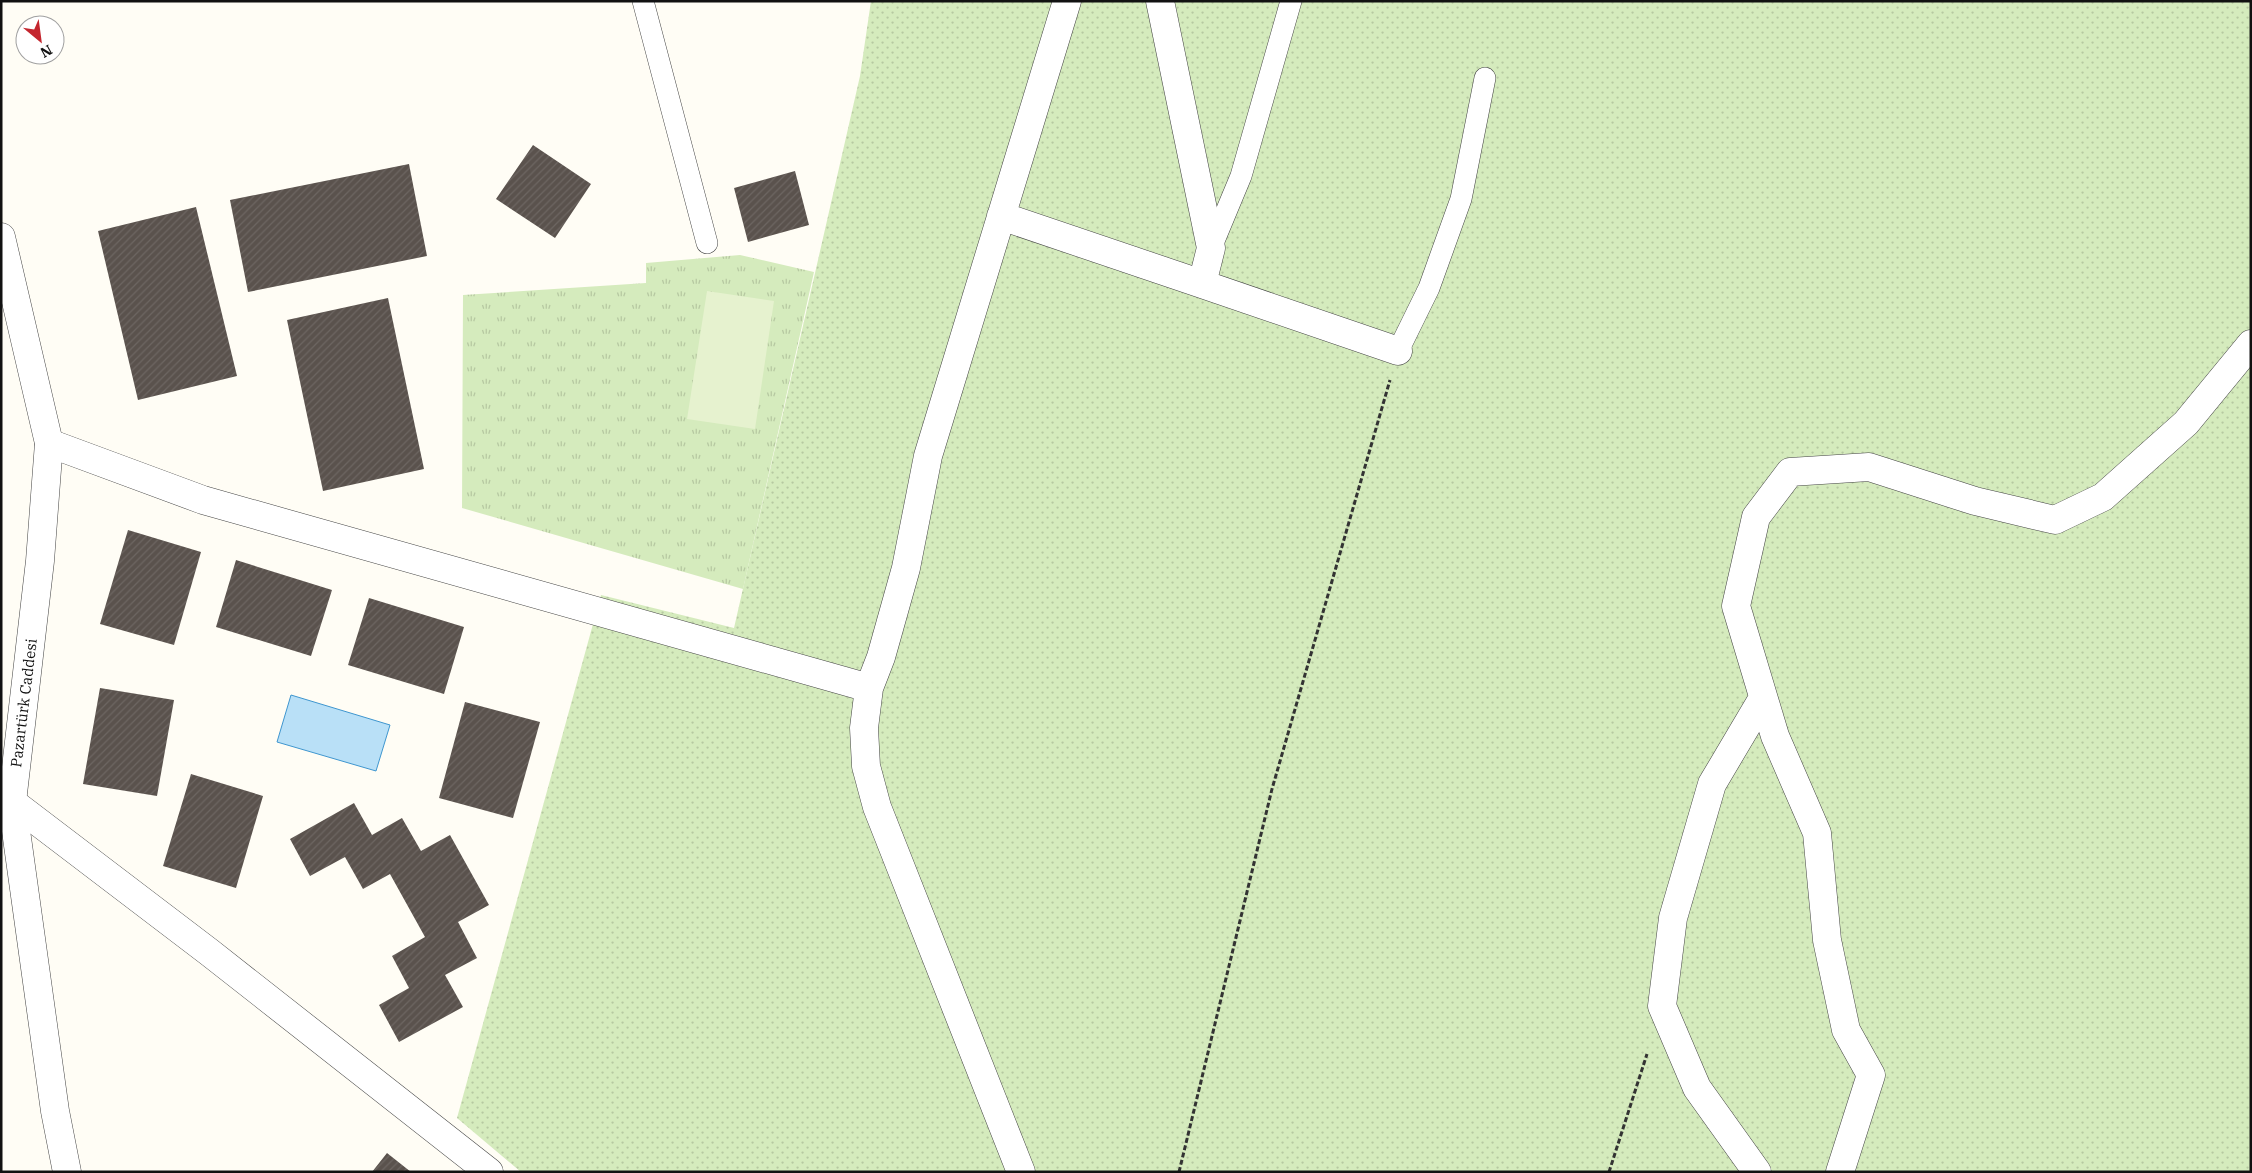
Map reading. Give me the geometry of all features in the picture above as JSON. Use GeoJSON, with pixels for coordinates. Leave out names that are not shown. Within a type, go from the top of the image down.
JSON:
{"type":"FeatureCollection","features":[{"type":"Feature","properties":{"kind":"street"},"geometry":{"type":"LineString","coordinates":[[1021,1172],[877,807],[866,766],[864,728],[869,688],[881,657],[906,568],[928,456],[1067,1]]}},
{"type":"Feature","properties":{"kind":"street"},"geometry":{"type":"LineString","coordinates":[[1160,1],[1211,248],[1202,284]]}},
{"type":"Feature","properties":{"kind":"street"},"geometry":{"type":"LineString","coordinates":[[1001,216],[1398,351]]}},
{"type":"Feature","properties":{"kind":"street","name":"Pazartürk Caddesi"},"geometry":{"type":"LineString","coordinates":[[1,237],[49,443],[40,561],[12,802],[55,1111],[67,1172]]}},
{"type":"Feature","properties":{"kind":"street"},"geometry":{"type":"LineString","coordinates":[[1840,1172],[1871,1075],[1846,1030],[1827,940],[1817,833],[1775,736],[1736,606],[1756,517],[1790,472],[1869,467],[1975,501],[2055,520],[2103,497],[2186,423],[2251,344]]}},
{"type":"Feature","properties":{"kind":"street"},"geometry":{"type":"LineString","coordinates":[[49,443],[203,500],[869,688]]}},
{"type":"Feature","properties":{"kind":"street"},"geometry":{"type":"LineString","coordinates":[[1757,1172],[1697,1088],[1662,1006],[1673,918],[1712,784],[1763,698]]}},
{"type":"Feature","properties":{"kind":"street"},"geometry":{"type":"LineString","coordinates":[[12,802],[209,952],[490,1172]]}},
{"type":"Feature","properties":{"kind":"lane"},"geometry":{"type":"LineString","coordinates":[[643,1],[707,243]]}},
{"type":"Feature","properties":{"kind":"lane"},"geometry":{"type":"LineString","coordinates":[[1211,248],[1241,176],[1291,1]]}},
{"type":"Feature","properties":{"kind":"lane"},"geometry":{"type":"LineString","coordinates":[[1398,351],[1429,288],[1461,199],[1485,78]]}},
{"type":"Feature","properties":{"kind":"path"},"geometry":{"type":"LineString","coordinates":[[1179,1172],[1272,789],[1398,351]]}},
{"type":"Feature","properties":{"kind":"path"},"geometry":{"type":"LineString","coordinates":[[1609,1172],[1648,1052]]}},
{"type":"Feature","properties":{"kind":"green space"},"geometry":{"type":"Polygon","coordinates":[[[871,1],[2251,1],[2251,1172],[521,1172],[457,1118],[601,595],[734,628],[860,76],[871,1]]]}},
{"type":"Feature","properties":{"kind":"green space"},"geometry":{"type":"Polygon","coordinates":[[[740,255],[814,272],[743,589],[462,508],[463,295],[646,283],[646,263],[740,255]]]}},
{"type":"Feature","properties":{"kind":"green space"},"geometry":{"type":"Polygon","coordinates":[[[707,291],[774,301],[755,429],[687,419],[707,291]]]}},
{"type":"Feature","properties":{"kind":"water"},"geometry":{"type":"Polygon","coordinates":[[[291,695],[390,725],[376,771],[277,742],[291,695]]]}},
{"type":"Feature","properties":{"kind":"building"},"geometry":{"type":"Polygon","coordinates":[[[533,145],[591,184],[555,238],[496,199],[533,145]]]}},
{"type":"Feature","properties":{"kind":"building"},"geometry":{"type":"Polygon","coordinates":[[[409,164],[427,256],[248,292],[230,200],[409,164]]]}},
{"type":"Feature","properties":{"kind":"building"},"geometry":{"type":"Polygon","coordinates":[[[795,171],[809,225],[748,242],[734,188],[795,171]]]}},
{"type":"Feature","properties":{"kind":"building"},"geometry":{"type":"Polygon","coordinates":[[[196,207],[237,376],[138,400],[98,231],[196,207]]]}},
{"type":"Feature","properties":{"kind":"building"},"geometry":{"type":"Polygon","coordinates":[[[388,298],[424,469],[323,491],[287,320],[388,298]]]}},
{"type":"Feature","properties":{"kind":"building"},"geometry":{"type":"Polygon","coordinates":[[[128,530],[201,552],[174,645],[100,624],[128,530]]]}},
{"type":"Feature","properties":{"kind":"building"},"geometry":{"type":"Polygon","coordinates":[[[236,560],[332,590],[311,656],[216,627],[236,560]]]}},
{"type":"Feature","properties":{"kind":"building"},"geometry":{"type":"Polygon","coordinates":[[[369,598],[464,627],[444,694],[348,665],[369,598]]]}},
{"type":"Feature","properties":{"kind":"building"},"geometry":{"type":"Polygon","coordinates":[[[100,688],[174,700],[157,796],[83,784],[100,688]]]}},
{"type":"Feature","properties":{"kind":"building"},"geometry":{"type":"Polygon","coordinates":[[[465,702],[540,722],[513,818],[439,798],[465,702]]]}},
{"type":"Feature","properties":{"kind":"building"},"geometry":{"type":"Polygon","coordinates":[[[191,774],[263,796],[236,888],[163,866],[191,774]]]}},
{"type":"Feature","properties":{"kind":"building"},"geometry":{"type":"Polygon","coordinates":[[[354,803],[372,835],[402,818],[421,851],[450,835],[489,905],[458,922],[477,958],[445,975],[463,1007],[399,1042],[379,1005],[409,988],[392,956],[425,937],[390,874],[363,889],[345,857],[310,876],[290,839],[354,803]]]}},
{"type":"Feature","properties":{"kind":"building"},"geometry":{"type":"Polygon","coordinates":[[[387,1153],[411,1172],[372,1172],[387,1153]]]}}]}
